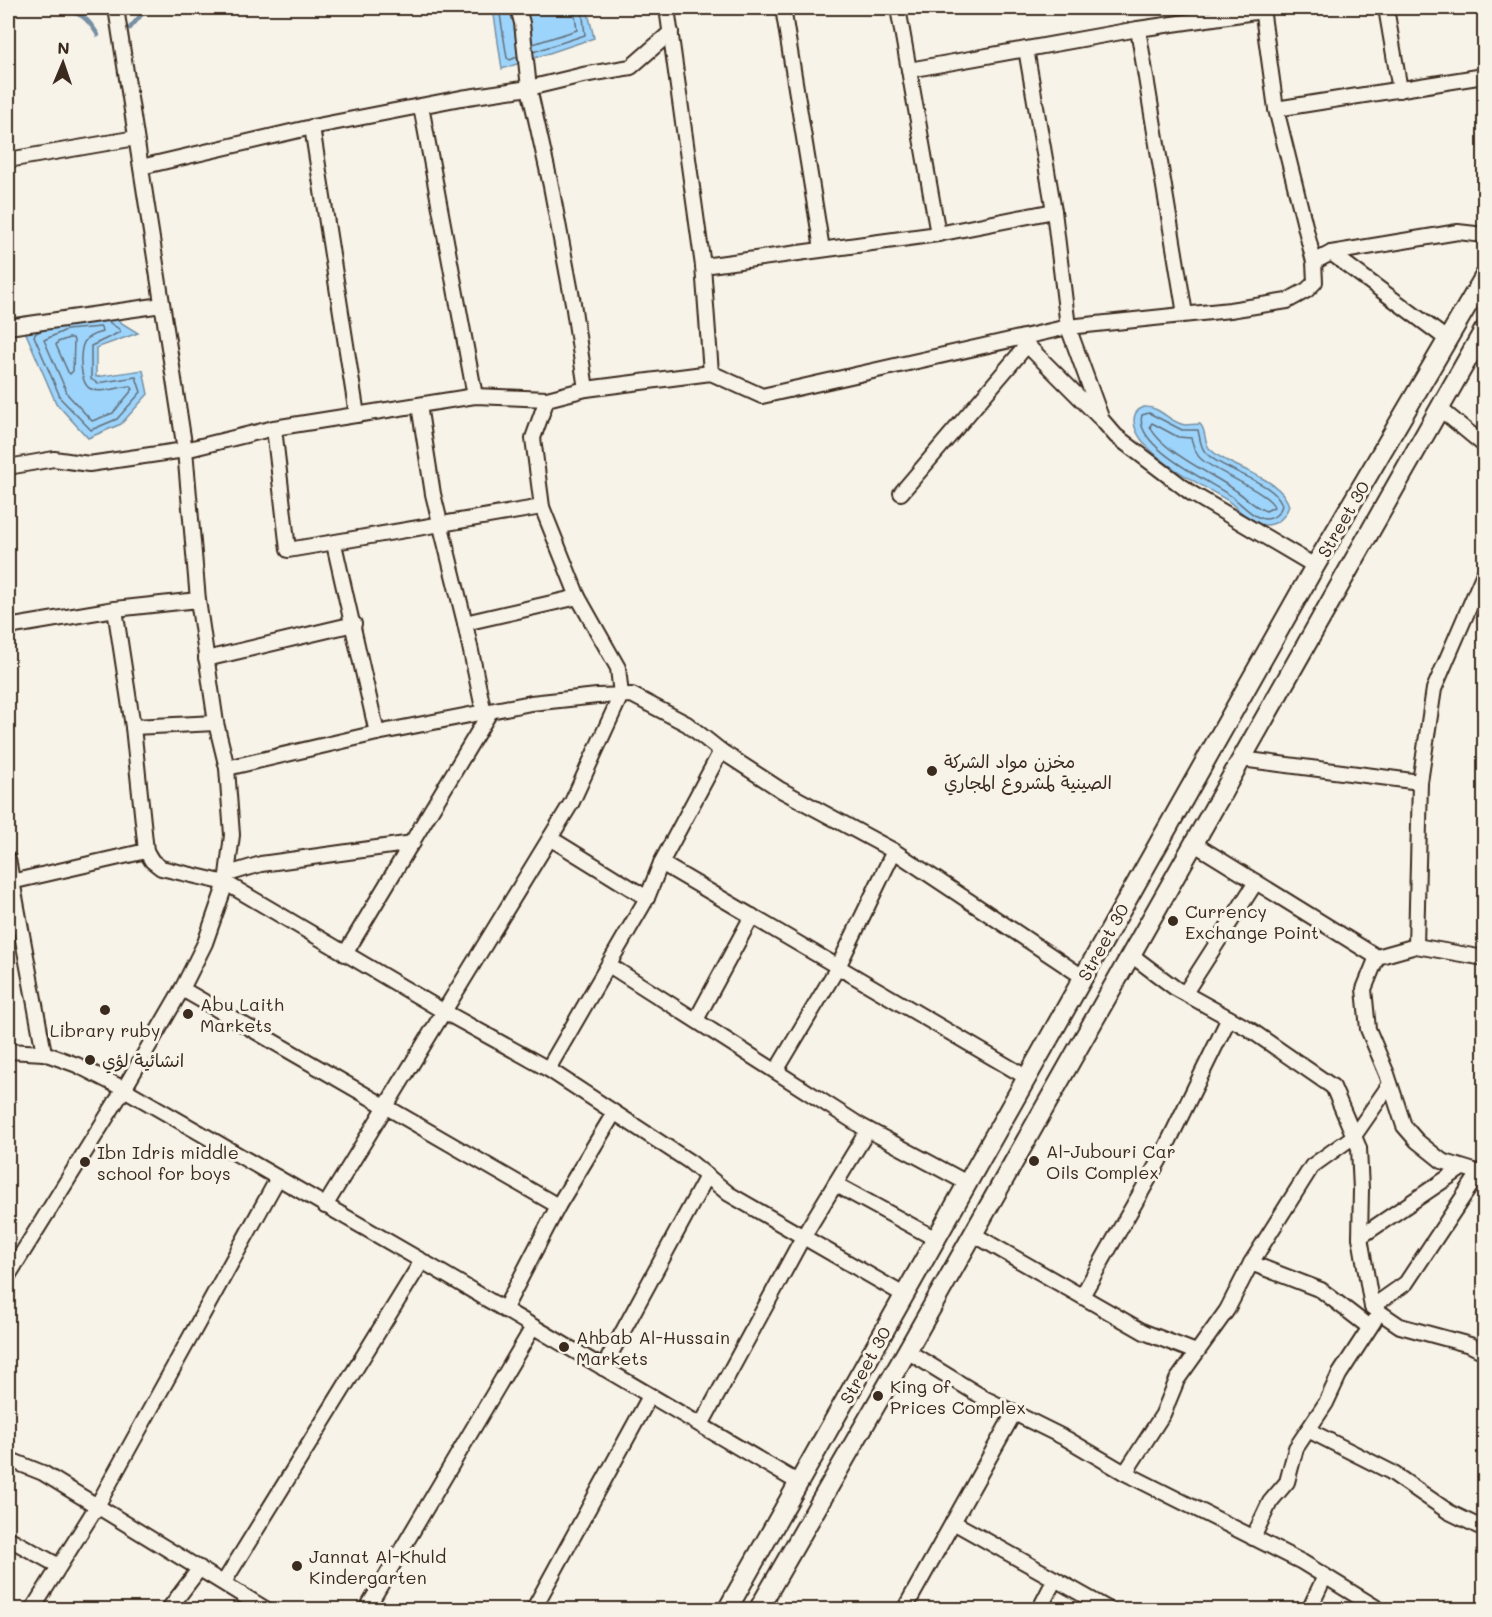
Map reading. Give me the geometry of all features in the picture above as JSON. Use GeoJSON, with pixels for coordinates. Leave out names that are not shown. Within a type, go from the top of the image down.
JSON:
{"type":"FeatureCollection","features":[{"type":"Feature","properties":{"kind":"street"},"geometry":{"type":"LineString","coordinates":[[8,1276],[124,1089],[182,989],[205,943],[227,878],[232,835],[226,768],[216,723],[198,600],[185,450],[116,8]]}},
{"type":"Feature","properties":{"kind":"street"},"geometry":{"type":"LineString","coordinates":[[518,8],[522,23],[529,88],[551,186],[573,303],[586,389]]}},
{"type":"Feature","properties":{"kind":"street"},"geometry":{"type":"LineString","coordinates":[[667,8],[703,266],[711,374]]}},
{"type":"Feature","properties":{"kind":"street"},"geometry":{"type":"LineString","coordinates":[[783,8],[822,249]]}},
{"type":"Feature","properties":{"kind":"street"},"geometry":{"type":"LineString","coordinates":[[898,8],[938,234]]}},
{"type":"Feature","properties":{"kind":"street"},"geometry":{"type":"LineString","coordinates":[[1386,8],[1400,90]]}},
{"type":"Feature","properties":{"kind":"street"},"geometry":{"type":"LineString","coordinates":[[8,467],[54,459],[89,464],[185,450],[274,428],[474,396],[547,399],[586,389],[711,374],[762,396],[1023,341],[1068,327],[1230,310],[1287,301],[1307,291],[1315,282],[1314,262],[1276,110],[1262,9],[909,70]]}},
{"type":"Feature","properties":{"kind":"street"},"geometry":{"type":"LineString","coordinates":[[1138,29],[1185,314]]}},
{"type":"Feature","properties":{"kind":"street"},"geometry":{"type":"LineString","coordinates":[[141,167],[312,127],[631,67],[671,32]]}},
{"type":"Feature","properties":{"kind":"street"},"geometry":{"type":"LineString","coordinates":[[1026,50],[1054,211],[1068,327],[1102,420]]}},
{"type":"Feature","properties":{"kind":"street"},"geometry":{"type":"LineString","coordinates":[[1276,110],[1485,76]]}},
{"type":"Feature","properties":{"kind":"street"},"geometry":{"type":"LineString","coordinates":[[421,106],[474,396]]}},
{"type":"Feature","properties":{"kind":"street"},"geometry":{"type":"LineString","coordinates":[[312,127],[357,415]]}},
{"type":"Feature","properties":{"kind":"street"},"geometry":{"type":"LineString","coordinates":[[8,160],[136,138]]}},
{"type":"Feature","properties":{"kind":"street"},"geometry":{"type":"LineString","coordinates":[[703,266],[938,234],[1054,211]]}},
{"type":"Feature","properties":{"kind":"street"},"geometry":{"type":"LineString","coordinates":[[1314,262],[1331,253],[1458,232],[1485,235]]}},
{"type":"Feature","properties":{"kind":"street"},"geometry":{"type":"LineString","coordinates":[[1331,253],[1448,340]]}},
{"type":"Feature","properties":{"kind":"street","name":"Street 30"},"geometry":{"type":"LineString","coordinates":[[728,1610],[1315,566],[1485,277]]}},
{"type":"Feature","properties":{"kind":"street"},"geometry":{"type":"LineString","coordinates":[[8,327],[162,305]]}},
{"type":"Feature","properties":{"kind":"street","name":"Street 30"},"geometry":{"type":"LineString","coordinates":[[758,1610],[907,1351],[1439,408],[1480,349],[1485,330]]}},
{"type":"Feature","properties":{"kind":"street"},"geometry":{"type":"LineString","coordinates":[[1023,341],[1123,442],[1191,493],[1315,566]]}},
{"type":"Feature","properties":{"kind":"street"},"geometry":{"type":"LineString","coordinates":[[901,493],[1023,341]]}},
{"type":"Feature","properties":{"kind":"street"},"geometry":{"type":"LineString","coordinates":[[325,1206],[572,802],[621,695],[618,668],[578,597],[542,507],[533,438],[547,399]]}},
{"type":"Feature","properties":{"kind":"street"},"geometry":{"type":"LineString","coordinates":[[345,954],[413,843],[487,713],[434,494],[418,405]]}},
{"type":"Feature","properties":{"kind":"street"},"geometry":{"type":"LineString","coordinates":[[1439,408],[1485,445]]}},
{"type":"Feature","properties":{"kind":"street"},"geometry":{"type":"LineString","coordinates":[[274,428],[288,550],[542,507]]}},
{"type":"Feature","properties":{"kind":"street"},"geometry":{"type":"LineString","coordinates":[[334,544],[377,733]]}},
{"type":"Feature","properties":{"kind":"street"},"geometry":{"type":"LineString","coordinates":[[1328,544],[1330,552],[1340,560],[1354,559]]}},
{"type":"Feature","properties":{"kind":"street"},"geometry":{"type":"LineString","coordinates":[[1416,946],[1420,782],[1434,689],[1485,573]]}},
{"type":"Feature","properties":{"kind":"street"},"geometry":{"type":"LineString","coordinates":[[465,623],[578,597]]}},
{"type":"Feature","properties":{"kind":"street"},"geometry":{"type":"LineString","coordinates":[[8,627],[115,609],[198,600]]}},
{"type":"Feature","properties":{"kind":"street"},"geometry":{"type":"LineString","coordinates":[[1296,601],[1310,601],[1319,609],[1321,618]]}},
{"type":"Feature","properties":{"kind":"street"},"geometry":{"type":"LineString","coordinates":[[115,609],[133,727],[146,851],[152,861],[161,868],[227,878],[345,954],[548,1069],[690,1162],[729,1194],[904,1295]]}},
{"type":"Feature","properties":{"kind":"street"},"geometry":{"type":"LineString","coordinates":[[206,659],[354,624]]}},
{"type":"Feature","properties":{"kind":"street"},"geometry":{"type":"LineString","coordinates":[[226,768],[377,733],[531,703],[632,694],[687,724],[721,751],[781,790],[894,851],[1083,977]]}},
{"type":"Feature","properties":{"kind":"street"},"geometry":{"type":"LineString","coordinates":[[133,727],[216,723]]}},
{"type":"Feature","properties":{"kind":"street"},"geometry":{"type":"LineString","coordinates":[[548,1069],[647,898],[662,863],[721,751]]}},
{"type":"Feature","properties":{"kind":"street"},"geometry":{"type":"LineString","coordinates":[[1240,759],[1420,782]]}},
{"type":"Feature","properties":{"kind":"street"},"geometry":{"type":"LineString","coordinates":[[549,838],[647,898]]}},
{"type":"Feature","properties":{"kind":"street"},"geometry":{"type":"LineString","coordinates":[[227,878],[261,864],[413,843]]}},
{"type":"Feature","properties":{"kind":"street"},"geometry":{"type":"LineString","coordinates":[[1193,843],[1377,957],[1416,946],[1485,958]]}},
{"type":"Feature","properties":{"kind":"street"},"geometry":{"type":"LineString","coordinates":[[11,882],[146,851]]}},
{"type":"Feature","properties":{"kind":"street"},"geometry":{"type":"LineString","coordinates":[[776,1071],[838,967],[894,851]]}},
{"type":"Feature","properties":{"kind":"street"},"geometry":{"type":"LineString","coordinates":[[8,860],[44,1053]]}},
{"type":"Feature","properties":{"kind":"street"},"geometry":{"type":"LineString","coordinates":[[662,863],[1026,1077]]}},
{"type":"Feature","properties":{"kind":"street"},"geometry":{"type":"LineString","coordinates":[[1185,993],[1256,882]]}},
{"type":"Feature","properties":{"kind":"street"},"geometry":{"type":"LineString","coordinates":[[696,1020],[752,916]]}},
{"type":"Feature","properties":{"kind":"street"},"geometry":{"type":"LineString","coordinates":[[1130,954],[1185,993],[1249,1029],[1333,1087],[1359,1148],[1360,1237],[1376,1310],[1400,1326],[1485,1352]]}},
{"type":"Feature","properties":{"kind":"street"},"geometry":{"type":"LineString","coordinates":[[1253,1538],[1270,1502],[1287,1482],[1296,1448],[1326,1403],[1340,1374],[1369,1327],[1376,1310],[1406,1283],[1482,1174],[1442,1161],[1404,1125],[1368,1029],[1365,989],[1377,957]]}},
{"type":"Feature","properties":{"kind":"street"},"geometry":{"type":"LineString","coordinates":[[609,966],[868,1130],[967,1183]]}},
{"type":"Feature","properties":{"kind":"street"},"geometry":{"type":"LineString","coordinates":[[182,989],[558,1206]]}},
{"type":"Feature","properties":{"kind":"street"},"geometry":{"type":"LineString","coordinates":[[1082,1296],[1160,1159],[1229,1018]]}},
{"type":"Feature","properties":{"kind":"street"},"geometry":{"type":"LineString","coordinates":[[8,1051],[44,1053],[77,1065],[124,1089],[799,1483]]}},
{"type":"Feature","properties":{"kind":"street"},"geometry":{"type":"LineString","coordinates":[[1125,1473],[1163,1414],[1177,1380],[1227,1310],[1251,1263],[1312,1166],[1354,1136],[1390,1084]]}},
{"type":"Feature","properties":{"kind":"street"},"geometry":{"type":"LineString","coordinates":[[504,1310],[558,1206],[614,1113]]}},
{"type":"Feature","properties":{"kind":"street"},"geometry":{"type":"LineString","coordinates":[[701,1425],[803,1237],[868,1130]]}},
{"type":"Feature","properties":{"kind":"street"},"geometry":{"type":"LineString","coordinates":[[1360,1237],[1462,1168]]}},
{"type":"Feature","properties":{"kind":"street"},"geometry":{"type":"LineString","coordinates":[[603,1368],[707,1176]]}},
{"type":"Feature","properties":{"kind":"street"},"geometry":{"type":"LineString","coordinates":[[32,1610],[97,1506],[278,1178]]}},
{"type":"Feature","properties":{"kind":"street"},"geometry":{"type":"LineString","coordinates":[[836,1184],[936,1239]]}},
{"type":"Feature","properties":{"kind":"street"},"geometry":{"type":"LineString","coordinates":[[973,1234],[1144,1332],[1196,1352]]}},
{"type":"Feature","properties":{"kind":"street"},"geometry":{"type":"LineString","coordinates":[[224,1582],[422,1261]]}},
{"type":"Feature","properties":{"kind":"street"},"geometry":{"type":"LineString","coordinates":[[1251,1263],[1321,1290],[1369,1327]]}},
{"type":"Feature","properties":{"kind":"street"},"geometry":{"type":"LineString","coordinates":[[366,1610],[533,1327]]}},
{"type":"Feature","properties":{"kind":"street"},"geometry":{"type":"LineString","coordinates":[[907,1351],[984,1398],[1067,1439],[1125,1473],[1302,1562],[1380,1610]]}},
{"type":"Feature","properties":{"kind":"street"},"geometry":{"type":"LineString","coordinates":[[534,1610],[650,1396]]}},
{"type":"Feature","properties":{"kind":"street"},"geometry":{"type":"LineString","coordinates":[[904,1610],[1014,1413]]}},
{"type":"Feature","properties":{"kind":"street"},"geometry":{"type":"LineString","coordinates":[[1308,1430],[1391,1472],[1449,1512],[1485,1529]]}},
{"type":"Feature","properties":{"kind":"street"},"geometry":{"type":"LineString","coordinates":[[8,1459],[43,1473],[267,1610]]}},
{"type":"Feature","properties":{"kind":"street"},"geometry":{"type":"LineString","coordinates":[[953,1521],[1110,1610]]}},
{"type":"Feature","properties":{"kind":"street"},"geometry":{"type":"LineString","coordinates":[[8,1538],[59,1566]]}},
{"type":"Feature","properties":{"kind":"street"},"geometry":{"type":"LineString","coordinates":[[168,1610],[200,1568]]}},
{"type":"Feature","properties":{"kind":"street"},"geometry":{"type":"LineString","coordinates":[[1309,1610],[1325,1575]]}},
{"type":"Feature","properties":{"kind":"street"},"geometry":{"type":"LineString","coordinates":[[1039,1610],[1055,1579]]}},
{"type":"Feature","properties":{"kind":"water"},"geometry":{"type":"Polygon","coordinates":[[[493,8],[587,8],[594,38],[502,69],[493,8]]]}},
{"type":"Feature","properties":{"kind":"water"},"geometry":{"type":"Polygon","coordinates":[[[104,312],[138,333],[96,348],[96,377],[143,370],[148,394],[121,424],[88,438],[56,403],[25,331],[104,312]]]}},
{"type":"Feature","properties":{"kind":"water"},"geometry":{"type":"Polygon","coordinates":[[[1144,407],[1155,409],[1179,424],[1200,424],[1210,449],[1230,463],[1276,487],[1289,506],[1283,517],[1270,525],[1255,522],[1227,500],[1187,477],[1157,456],[1145,445],[1137,433],[1134,421],[1136,412],[1144,407]]]}},
{"type":"Feature","properties":{"kind":"waterway"},"geometry":{"type":"LineString","coordinates":[[60,8],[83,17],[98,35]]}},
{"type":"Feature","properties":{"kind":"waterway"},"geometry":{"type":"LineString","coordinates":[[130,28],[147,8]]}},
{"type":"Feature","properties":{"kind":"place","name":"مخزن مواد الشركة الصينية لمشروع المجاري"},"geometry":{"type":"Point","coordinates":[932,771]}},
{"type":"Feature","properties":{"kind":"place","name":"Currency Exchange Point"},"geometry":{"type":"Point","coordinates":[1173,921]}},
{"type":"Feature","properties":{"kind":"place","name":"Library ruby"},"geometry":{"type":"Point","coordinates":[105,1010]}},
{"type":"Feature","properties":{"kind":"place","name":"Abu Laith Markets"},"geometry":{"type":"Point","coordinates":[188,1014]}},
{"type":"Feature","properties":{"kind":"place","name":"انشائية لؤي"},"geometry":{"type":"Point","coordinates":[90,1060]}},
{"type":"Feature","properties":{"kind":"place","name":"Al-Jubouri Car Oils Complex"},"geometry":{"type":"Point","coordinates":[1034,1161]}},
{"type":"Feature","properties":{"kind":"place","name":"Ibn Idris middle school for boys"},"geometry":{"type":"Point","coordinates":[85,1162]}},
{"type":"Feature","properties":{"kind":"place","name":"Ahbab Al-Hussain Markets"},"geometry":{"type":"Point","coordinates":[564,1347]}},
{"type":"Feature","properties":{"kind":"place","name":"King of Prices Complex"},"geometry":{"type":"Point","coordinates":[878,1396]}},
{"type":"Feature","properties":{"kind":"place","name":"Jannat Al-Khuld Kindergarten"},"geometry":{"type":"Point","coordinates":[297,1566]}}]}
